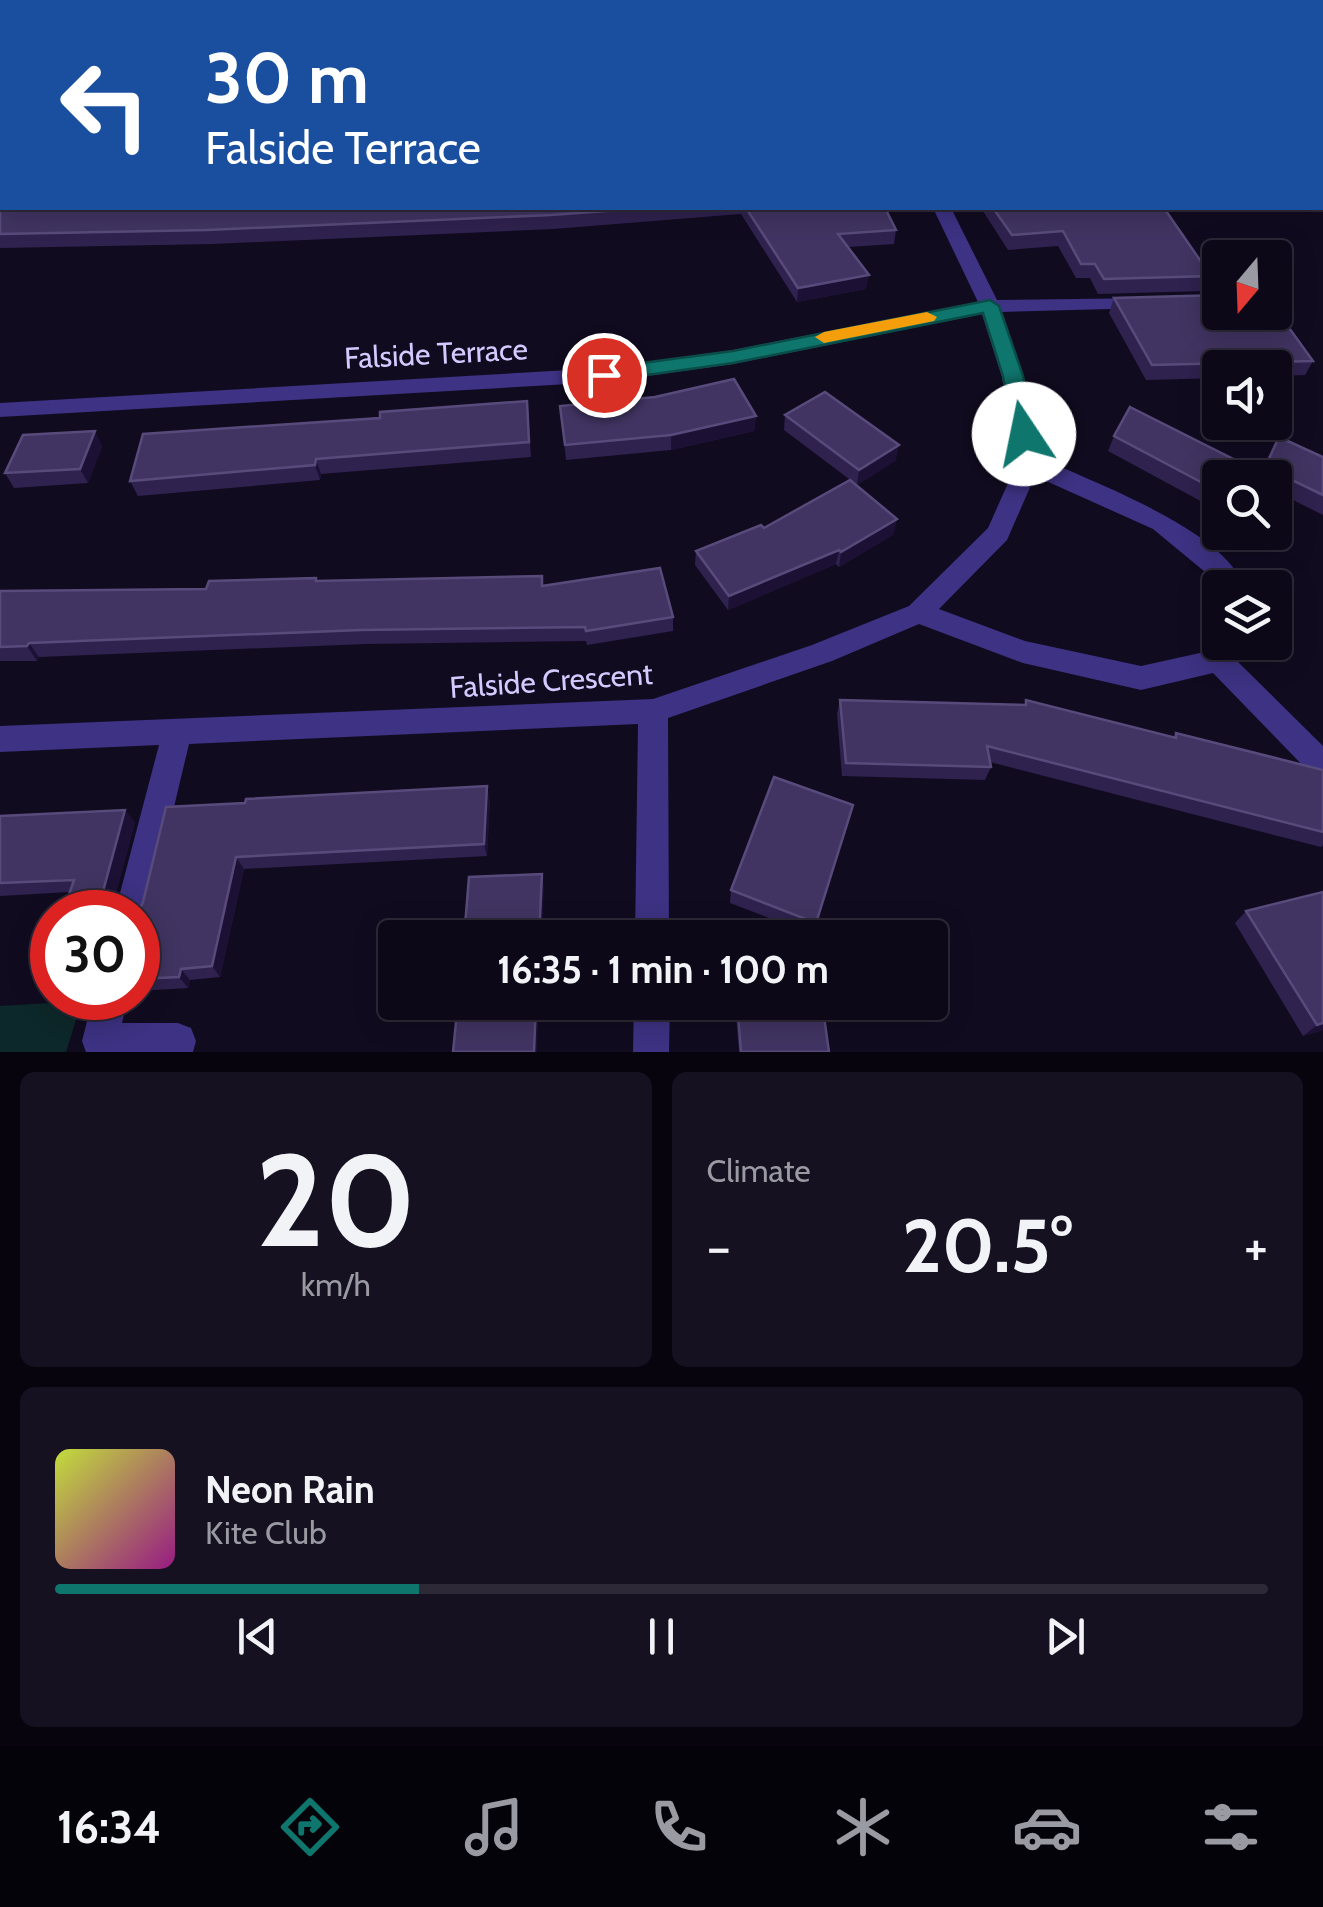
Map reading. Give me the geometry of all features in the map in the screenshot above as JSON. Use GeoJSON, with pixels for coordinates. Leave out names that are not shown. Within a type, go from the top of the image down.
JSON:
{"type":"FeatureCollection","features":[{"type":"Feature","properties":{"kind":"street"},"geometry":{"type":"LineString","coordinates":[[943,210],[990,306],[1013,376],[1029,463],[1162,523],[1221,570]]}},
{"type":"Feature","properties":{"kind":"street"},"geometry":{"type":"LineString","coordinates":[[990,306],[1162,301]]}},
{"type":"Feature","properties":{"kind":"street","name":"Falside Terrace"},"geometry":{"type":"LineString","coordinates":[[0,410],[604,375],[733,357],[990,306]]}},
{"type":"Feature","properties":{"kind":"street","name":"Falside Crescent"},"geometry":{"type":"LineString","coordinates":[[0,740],[653,712],[822,653],[919,614],[998,532],[1029,463]]}},
{"type":"Feature","properties":{"kind":"street"},"geometry":{"type":"LineString","coordinates":[[919,614],[1023,652],[1141,678],[1202,658]]}},
{"type":"Feature","properties":{"kind":"street"},"geometry":{"type":"LineString","coordinates":[[1231,660],[1323,766]]}},
{"type":"Feature","properties":{"kind":"street"},"geometry":{"type":"LineString","coordinates":[[652,920],[653,712]]}},
{"type":"Feature","properties":{"kind":"street"},"geometry":{"type":"LineString","coordinates":[[138,890],[177,732]]}},
{"type":"Feature","properties":{"kind":"street"},"geometry":{"type":"LineString","coordinates":[[105,1020],[100,1040],[178,1041],[174,1052]]}},
{"type":"Feature","properties":{"kind":"street"},"geometry":{"type":"LineString","coordinates":[[651,1052],[652,1020]]}},
{"type":"Feature","properties":{"kind":"green space"},"geometry":{"type":"Polygon","coordinates":[[[30,1004],[30,1020],[76,1020],[66,1052],[0,1052],[0,1006],[30,1004]]]}},
{"type":"Feature","properties":{"kind":"building"},"geometry":{"type":"Polygon","coordinates":[[[0,210],[620,210],[207,230],[0,234],[0,210]]]}},
{"type":"Feature","properties":{"kind":"building"},"geometry":{"type":"Polygon","coordinates":[[[747,210],[886,210],[896,230],[838,234],[869,275],[798,288],[747,210]]]}},
{"type":"Feature","properties":{"kind":"building"},"geometry":{"type":"Polygon","coordinates":[[[994,210],[1165,210],[1202,263],[1202,276],[1104,279],[1095,264],[1081,264],[1063,231],[1012,235],[994,210]]]}},
{"type":"Feature","properties":{"kind":"building"},"geometry":{"type":"Polygon","coordinates":[[[1202,296],[1202,330],[1291,330],[1313,361],[1292,362],[1292,350],[1202,350],[1202,364],[1152,365],[1114,298],[1202,296]]]}},
{"type":"Feature","properties":{"kind":"building"},"geometry":{"type":"Polygon","coordinates":[[[734,379],[756,416],[671,435],[565,445],[560,406],[655,397],[734,379]]]}},
{"type":"Feature","properties":{"kind":"building"},"geometry":{"type":"Polygon","coordinates":[[[825,392],[899,445],[859,470],[785,415],[825,392]]]}},
{"type":"Feature","properties":{"kind":"building"},"geometry":{"type":"Polygon","coordinates":[[[527,401],[529,442],[316,459],[315,465],[130,481],[143,434],[380,418],[380,412],[527,401]]]}},
{"type":"Feature","properties":{"kind":"building"},"geometry":{"type":"Polygon","coordinates":[[[1130,407],[1235,460],[1202,460],[1202,483],[1114,436],[1130,407]]]}},
{"type":"Feature","properties":{"kind":"building"},"geometry":{"type":"Polygon","coordinates":[[[95,431],[80,469],[5,473],[23,435],[95,431]]]}},
{"type":"Feature","properties":{"kind":"building"},"geometry":{"type":"Polygon","coordinates":[[[1278,440],[1323,457],[1323,495],[1292,480],[1292,460],[1268,460],[1278,440]]]}},
{"type":"Feature","properties":{"kind":"building"},"geometry":{"type":"Polygon","coordinates":[[[850,480],[897,519],[841,552],[729,596],[696,551],[761,525],[764,528],[850,480]]]}},
{"type":"Feature","properties":{"kind":"building"},"geometry":{"type":"Polygon","coordinates":[[[660,568],[673,617],[586,631],[585,627],[361,630],[0,647],[0,591],[206,589],[209,581],[316,578],[542,576],[542,586],[660,568]]]}},
{"type":"Feature","properties":{"kind":"building"},"geometry":{"type":"Polygon","coordinates":[[[840,700],[1026,705],[1026,700],[1323,770],[1323,832],[987,746],[991,767],[846,763],[840,700]]]}},
{"type":"Feature","properties":{"kind":"building"},"geometry":{"type":"Polygon","coordinates":[[[774,777],[853,805],[817,920],[731,890],[774,777]]]}},
{"type":"Feature","properties":{"kind":"building"},"geometry":{"type":"Polygon","coordinates":[[[487,786],[484,844],[236,857],[212,966],[181,969],[179,977],[160,978],[160,890],[146,890],[166,807],[245,803],[246,799],[487,786]]]}},
{"type":"Feature","properties":{"kind":"building"},"geometry":{"type":"Polygon","coordinates":[[[125,810],[103,890],[71,890],[74,880],[0,883],[0,816],[125,810]]]}},
{"type":"Feature","properties":{"kind":"building"},"geometry":{"type":"Polygon","coordinates":[[[542,874],[540,920],[465,920],[469,877],[542,874]]]}},
{"type":"Feature","properties":{"kind":"building"},"geometry":{"type":"Polygon","coordinates":[[[1323,892],[1323,1023],[1317,1025],[1246,911],[1323,892]]]}},
{"type":"Feature","properties":{"kind":"building"},"geometry":{"type":"Polygon","coordinates":[[[456,1020],[535,1020],[534,1052],[453,1052],[456,1020]]]}},
{"type":"Feature","properties":{"kind":"building"},"geometry":{"type":"Polygon","coordinates":[[[738,1020],[825,1020],[829,1052],[741,1052],[738,1020]]]}},
{"type":"Feature","properties":{"kind":"slow traffic"},"geometry":{"type":"LineString","coordinates":[[824,337],[927,317]]}},
{"type":"Feature","properties":{"kind":"route"},"geometry":{"type":"LineString","coordinates":[[604,375],[733,357],[990,306],[1013,376],[1024,434]]}}]}
